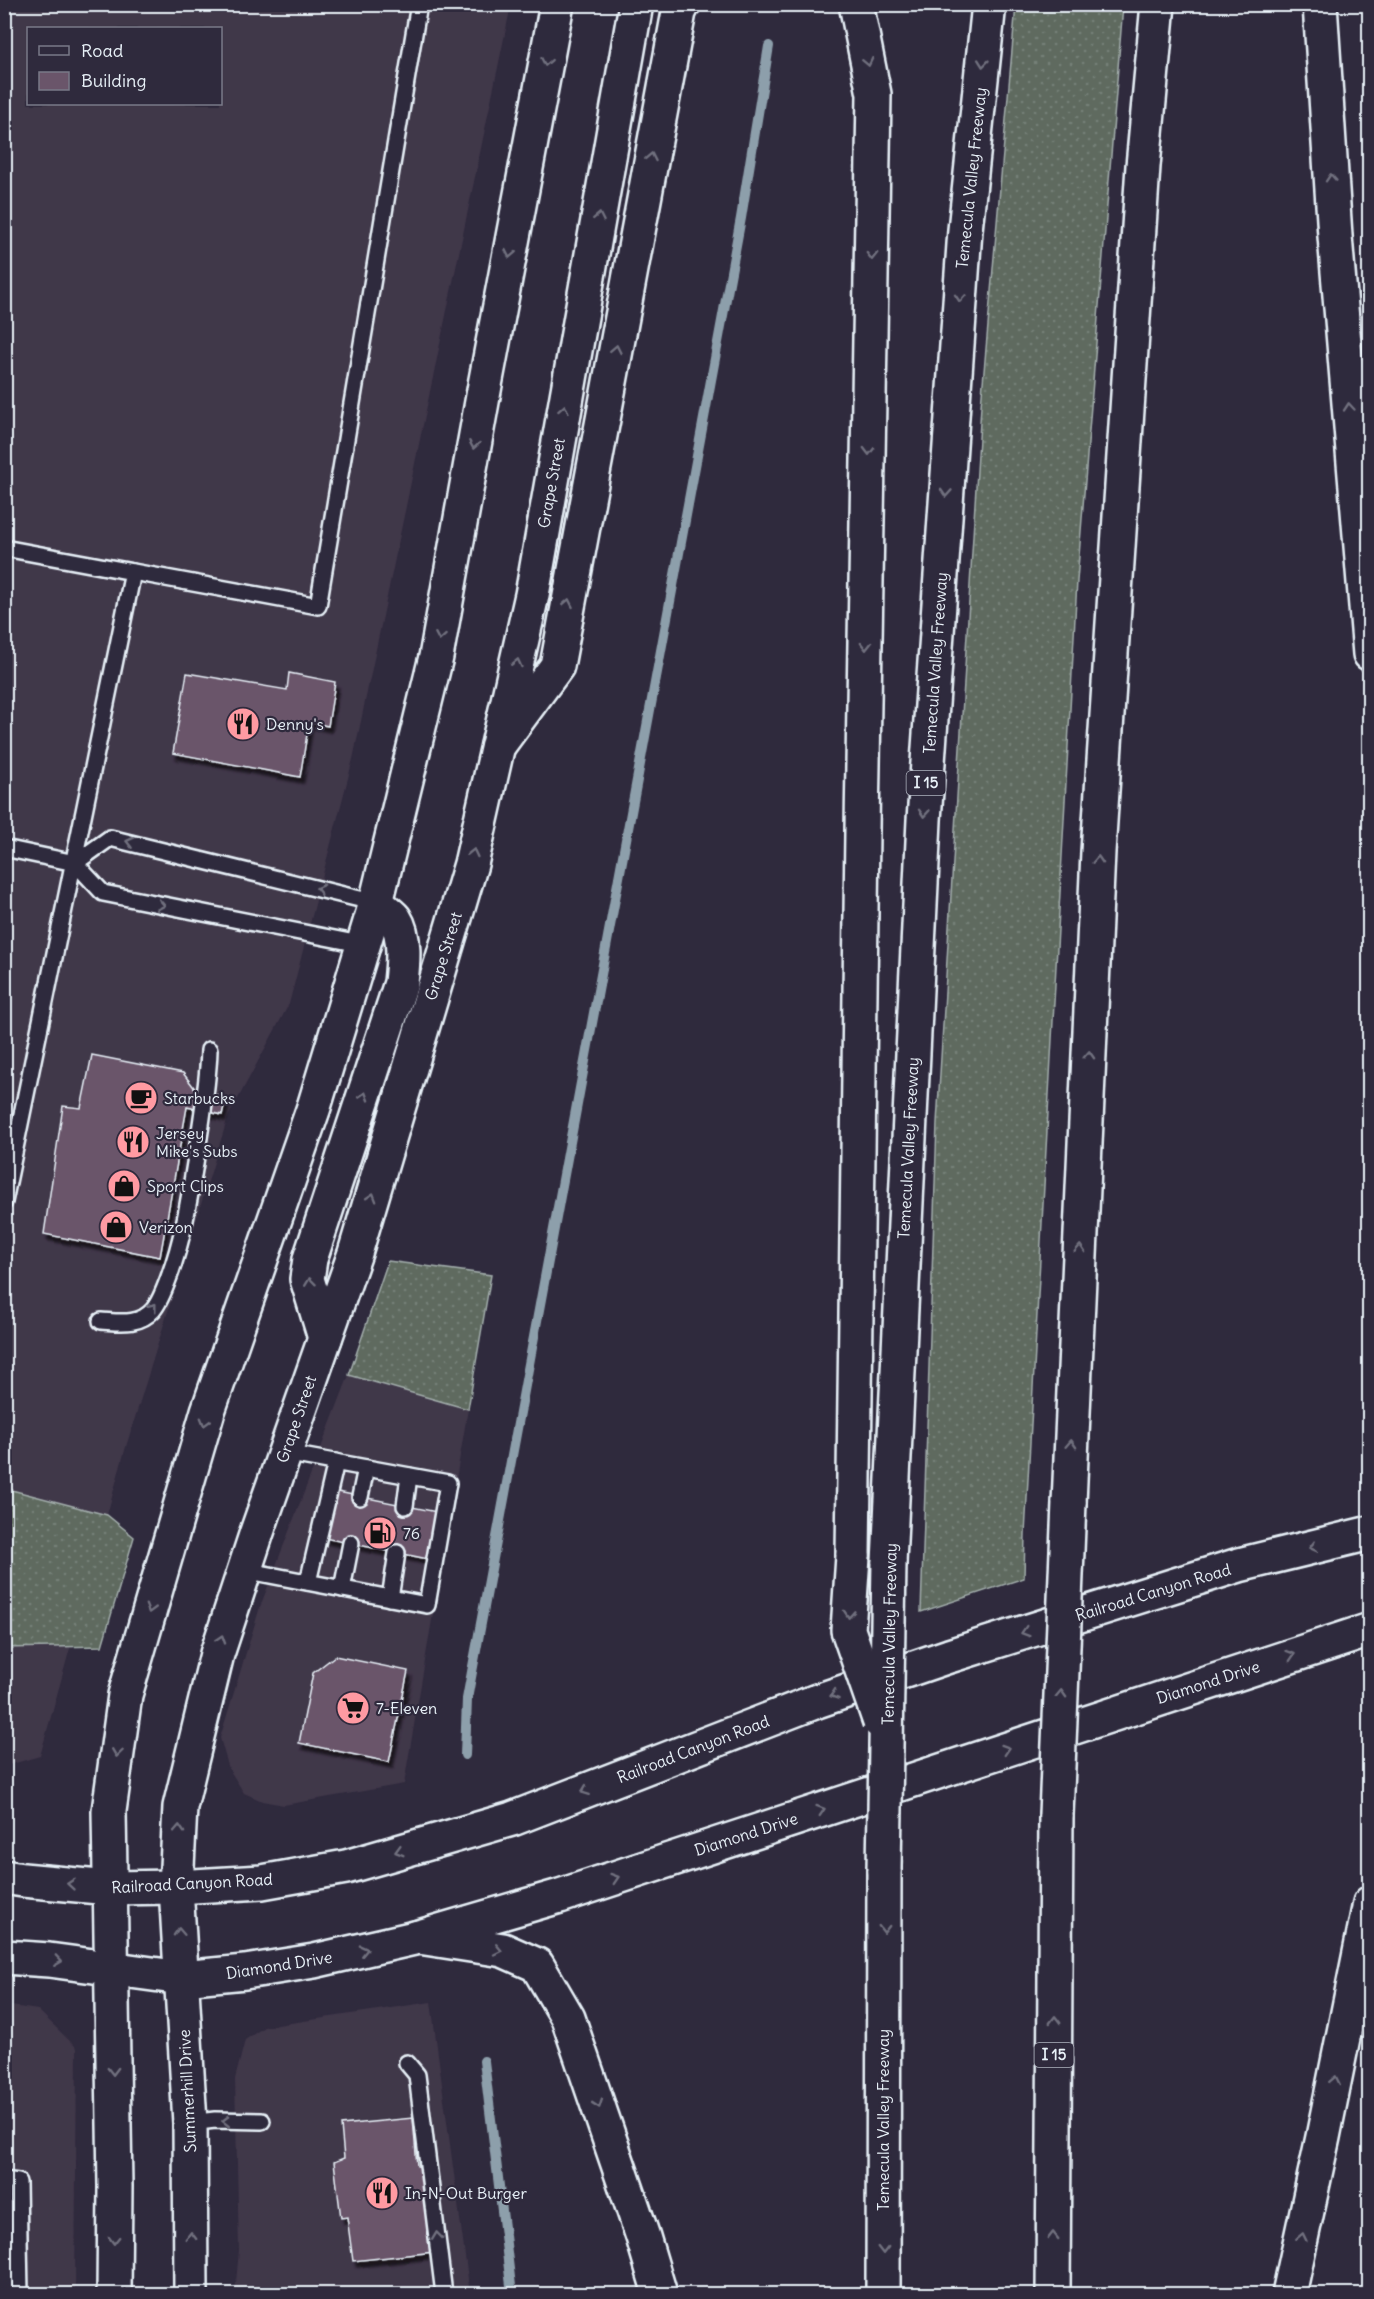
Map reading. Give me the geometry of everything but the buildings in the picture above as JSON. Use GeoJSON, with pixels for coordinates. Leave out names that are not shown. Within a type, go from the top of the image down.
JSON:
{"type":"FeatureCollection","features":[{"type":"Feature","properties":{"kind":"main road"},"geometry":{"type":"LineString","coordinates":[[114,2295],[115,2186],[109,1811],[125,1695],[208,1411],[314,1107],[376,903],[436,657],[557,4]]}},
{"type":"Feature","properties":{"kind":"main road","name":"Grape Street"},"geometry":{"type":"LineString","coordinates":[[176,1887],[180,1807],[217,1654],[244,1570],[355,1253],[471,864],[532,595],[636,4]]}},
{"type":"Feature","properties":{"kind":"main road"},"geometry":{"type":"LineString","coordinates":[[498,746],[557,666],[678,12],[683,4]]}},
{"type":"Feature","properties":{"kind":"main road"},"geometry":{"type":"LineString","coordinates":[[856,4],[874,94],[864,798],[856,1132],[853,1556],[848,1630],[887,1744]]}},
{"type":"Feature","properties":{"kind":"main road","name":"Temecula Valley Freeway"},"geometry":{"type":"LineString","coordinates":[[883,2295],[884,1870],[889,1563],[925,797],[965,230],[989,4]]}},
{"type":"Feature","properties":{"kind":"main road","name":"I 15"},"geometry":{"type":"LineString","coordinates":[[1053,2295],[1056,1815],[1098,852],[1143,166],[1158,4]]}},
{"type":"Feature","properties":{"kind":"main road"},"geometry":{"type":"LineString","coordinates":[[1320,4],[1335,236],[1370,654]]}},
{"type":"Feature","properties":{"kind":"main road"},"geometry":{"type":"LineString","coordinates":[[325,1338],[307,1279],[310,1259],[401,983],[404,962],[395,920],[376,903]]}},
{"type":"Feature","properties":{"kind":"main road","name":"Railroad Canyon Road"},"geometry":{"type":"LineString","coordinates":[[4,1877],[110,1888],[176,1887],[262,1882],[346,1866],[512,1819],[817,1701],[949,1656],[1239,1565],[1370,1533]]}},
{"type":"Feature","properties":{"kind":"main road","name":"Diamond Drive"},"geometry":{"type":"LineString","coordinates":[[111,1969],[182,1977],[245,1972],[314,1961],[419,1937],[560,1896],[1370,1630]]}},
{"type":"Feature","properties":{"kind":"main road","name":"Summerhill Drive"},"geometry":{"type":"LineString","coordinates":[[176,1887],[190,2123],[191,2295]]}},
{"type":"Feature","properties":{"kind":"main road"},"geometry":{"type":"LineString","coordinates":[[1289,2295],[1370,1903]]}},
{"type":"Feature","properties":{"kind":"main road"},"geometry":{"type":"LineString","coordinates":[[419,1937],[503,1950],[537,1965],[568,2018],[643,2237],[660,2295]]}},
{"type":"Feature","properties":{"kind":"main road"},"geometry":{"type":"LineString","coordinates":[[4,1957],[48,1960],[111,1969]]}},
{"type":"Feature","properties":{"kind":"lane"},"geometry":{"type":"LineString","coordinates":[[4,548],[318,606],[419,4]]}},
{"type":"Feature","properties":{"kind":"lane"},"geometry":{"type":"LineString","coordinates":[[4,1202],[133,572]]}},
{"type":"Feature","properties":{"kind":"lane"},"geometry":{"type":"LineString","coordinates":[[75,862],[110,838],[376,903]]}},
{"type":"Feature","properties":{"kind":"lane"},"geometry":{"type":"LineString","coordinates":[[4,848],[75,862],[104,893],[365,945]]}},
{"type":"Feature","properties":{"kind":"lane"},"geometry":{"type":"LineString","coordinates":[[101,1321],[127,1323],[140,1320],[153,1310],[165,1288],[186,1220],[208,1084],[210,1050]]}},
{"type":"Feature","properties":{"kind":"lane"},"geometry":{"type":"LineString","coordinates":[[244,1570],[427,1605],[448,1483],[285,1453]]}},
{"type":"Feature","properties":{"kind":"lane"},"geometry":{"type":"LineString","coordinates":[[308,1582],[336,1462]]}},
{"type":"Feature","properties":{"kind":"lane"},"geometry":{"type":"LineString","coordinates":[[360,1497],[366,1468]]}},
{"type":"Feature","properties":{"kind":"lane"},"geometry":{"type":"LineString","coordinates":[[405,1506],[409,1476]]}},
{"type":"Feature","properties":{"kind":"lane"},"geometry":{"type":"LineString","coordinates":[[342,1589],[351,1543]]}},
{"type":"Feature","properties":{"kind":"lane"},"geometry":{"type":"LineString","coordinates":[[390,1598],[396,1553]]}},
{"type":"Feature","properties":{"kind":"lane"},"geometry":{"type":"LineString","coordinates":[[407,2063],[417,2075],[444,2295]]}},
{"type":"Feature","properties":{"kind":"lane"},"geometry":{"type":"LineString","coordinates":[[190,2123],[215,2120],[262,2121]]}},
{"type":"Feature","properties":{"kind":"lane"},"geometry":{"type":"LineString","coordinates":[[4,2180],[18,2182],[20,2295]]}},
{"type":"Feature","properties":{"kind":"shaded area"},"geometry":{"type":"Polygon","coordinates":[[[5,5],[511,5],[353,759],[289,1004],[228,1117],[125,1450],[40,1756],[5,1766],[5,5]]]}},
{"type":"Feature","properties":{"kind":"shaded area"},"geometry":{"type":"Polygon","coordinates":[[[349,1375],[468,1409],[404,1784],[284,1805],[262,1801],[244,1793],[229,1769],[220,1738],[260,1607],[349,1375]]]}},
{"type":"Feature","properties":{"kind":"shaded area"},"geometry":{"type":"Polygon","coordinates":[[[431,2002],[470,2294],[235,2294],[239,2250],[235,2079],[245,2040],[264,2027],[431,2002]]]}},
{"type":"Feature","properties":{"kind":"shaded area"},"geometry":{"type":"Polygon","coordinates":[[[5,2005],[38,2010],[77,2048],[75,2294],[5,2294],[5,2005]]]}},
{"type":"Feature","properties":{"kind":"green space"},"geometry":{"type":"Polygon","coordinates":[[[1016,5],[1123,5],[1077,581],[1024,1578],[921,1612],[937,1123],[981,406],[1016,5]]]}},
{"type":"Feature","properties":{"kind":"green space"},"geometry":{"type":"Polygon","coordinates":[[[388,1261],[491,1275],[468,1409],[349,1375],[388,1261]]]}},
{"type":"Feature","properties":{"kind":"green space"},"geometry":{"type":"Polygon","coordinates":[[[4,1488],[107,1515],[134,1537],[102,1646],[5,1648],[4,1488]]]}},
{"type":"Feature","properties":{"kind":"waterway"},"geometry":{"type":"LineString","coordinates":[[465,1755],[467,1699],[741,218],[769,46]]}},
{"type":"Feature","properties":{"kind":"waterway"},"geometry":{"type":"LineString","coordinates":[[484,2061],[512,2294]]}},
{"type":"Feature","properties":{"kind":"place","name":"Denny's"},"geometry":{"type":"Point","coordinates":[243,724]}},
{"type":"Feature","properties":{"kind":"place","name":"Starbucks"},"geometry":{"type":"Point","coordinates":[141,1098]}},
{"type":"Feature","properties":{"kind":"place","name":"Jersey Mike's Subs"},"geometry":{"type":"Point","coordinates":[133,1142]}},
{"type":"Feature","properties":{"kind":"place","name":"Sport Clips"},"geometry":{"type":"Point","coordinates":[124,1186]}},
{"type":"Feature","properties":{"kind":"place","name":"Verizon"},"geometry":{"type":"Point","coordinates":[116,1227]}},
{"type":"Feature","properties":{"kind":"place","name":"76"},"geometry":{"type":"Point","coordinates":[380,1533]}},
{"type":"Feature","properties":{"kind":"place","name":"7-Eleven"},"geometry":{"type":"Point","coordinates":[353,1708]}},
{"type":"Feature","properties":{"kind":"place","name":"In-N-Out Burger"},"geometry":{"type":"Point","coordinates":[382,2193]}}]}
